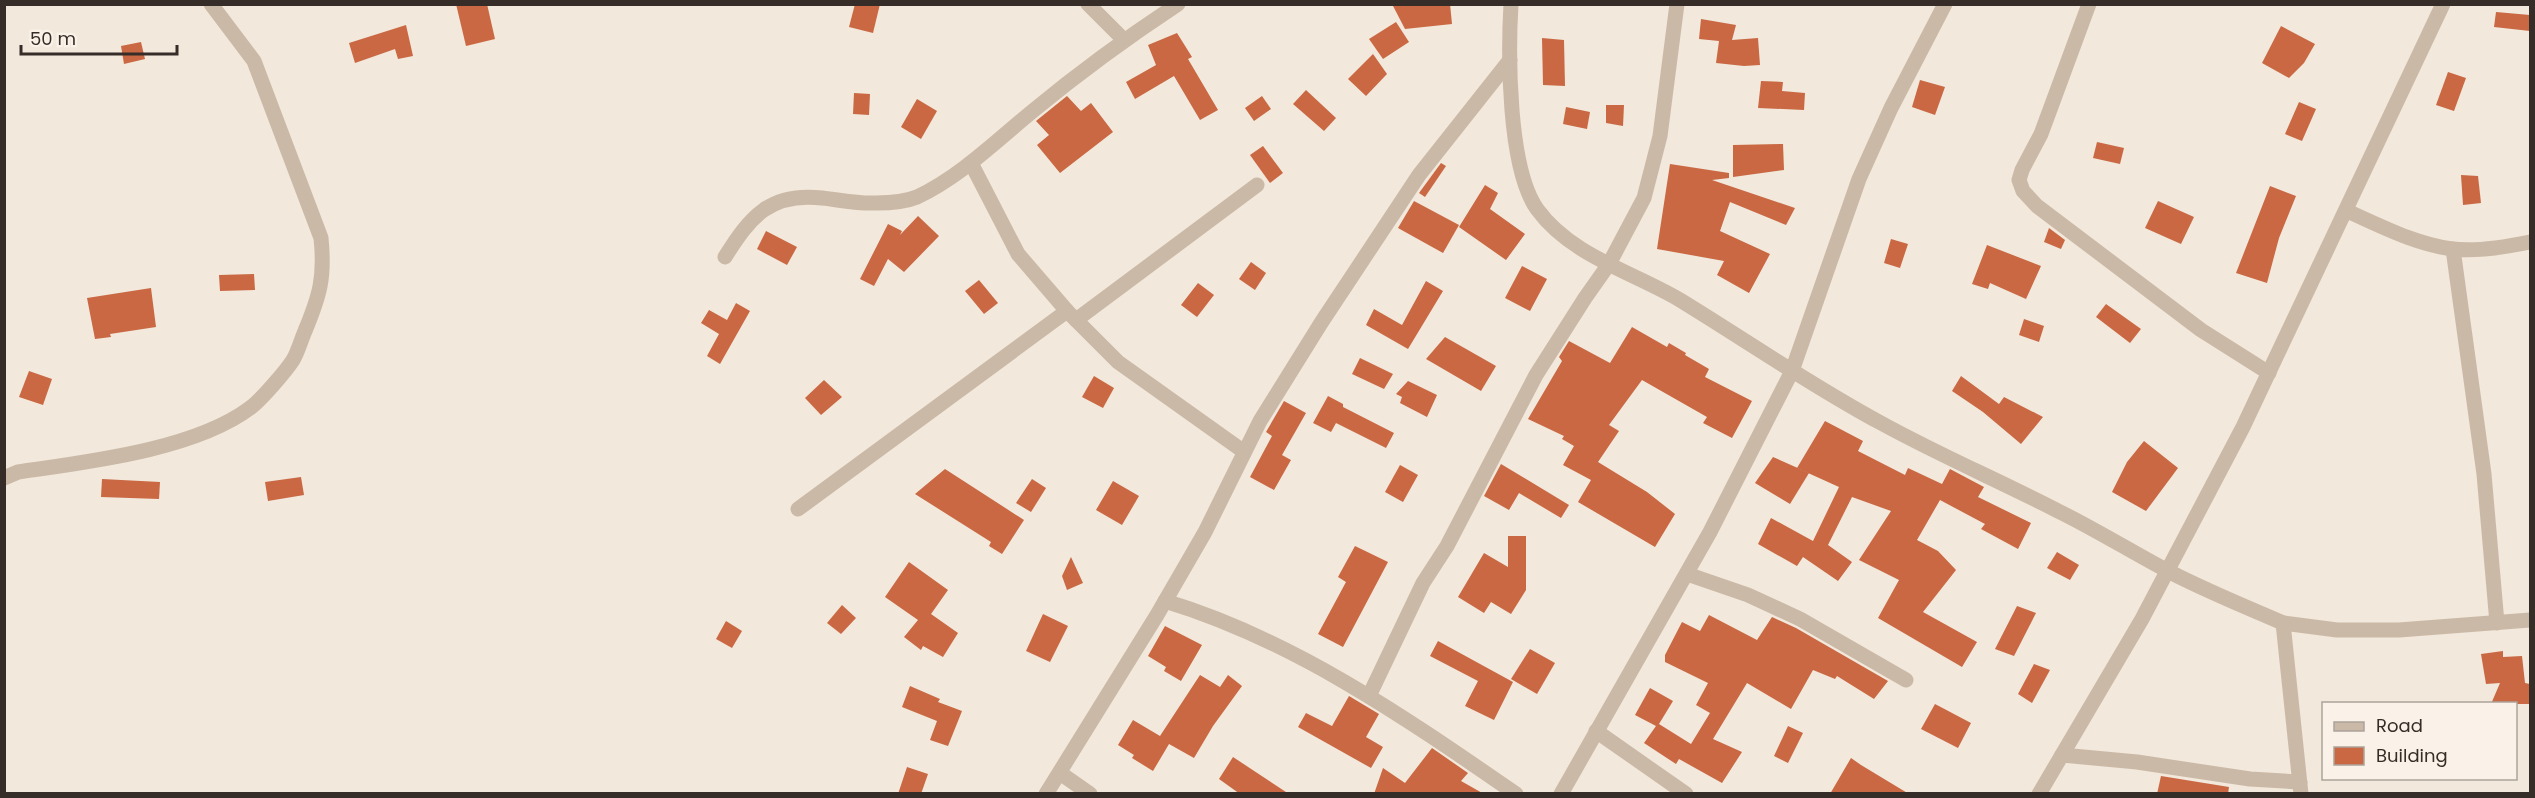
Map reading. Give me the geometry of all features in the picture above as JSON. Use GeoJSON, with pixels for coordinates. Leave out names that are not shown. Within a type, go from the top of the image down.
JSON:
{"type":"FeatureCollection","features":[{"type":"Feature","properties":{"kind":"street"},"geometry":{"type":"LineString","coordinates":[[4,478],[18,472],[106,460],[195,436],[231,420],[251,407],[293,360],[318,301],[324,268],[321,238],[254,61],[212,4]]}},
{"type":"Feature","properties":{"kind":"street"},"geometry":{"type":"LineString","coordinates":[[1089,4],[1124,40]]}},
{"type":"Feature","properties":{"kind":"street"},"geometry":{"type":"LineString","coordinates":[[725,257],[755,215],[774,202],[800,197],[855,204],[889,203],[915,198],[971,163],[1035,108],[1124,40],[1178,4]]}},
{"type":"Feature","properties":{"kind":"street"},"geometry":{"type":"LineString","coordinates":[[1511,4],[1510,60],[1515,139],[1525,186],[1537,209],[1566,237],[1610,264],[1677,298],[1792,371],[1881,423],[2060,512],[2168,571],[2283,623],[2337,630],[2399,630],[2530,620]]}},
{"type":"Feature","properties":{"kind":"street"},"geometry":{"type":"LineString","coordinates":[[1369,696],[1422,583],[1447,546],[1536,375],[1584,298],[1610,264],[1644,198],[1660,136],[1677,4]]}},
{"type":"Feature","properties":{"kind":"street"},"geometry":{"type":"LineString","coordinates":[[1561,794],[1687,574],[1738,480],[1792,371],[1859,179],[1891,108],[1945,4]]}},
{"type":"Feature","properties":{"kind":"street"},"geometry":{"type":"LineString","coordinates":[[2090,4],[2041,134],[2022,170],[2019,180],[2023,191],[2037,206],[2200,330],[2269,374]]}},
{"type":"Feature","properties":{"kind":"street"},"geometry":{"type":"LineString","coordinates":[[2039,794],[2168,571],[2269,374],[2444,4]]}},
{"type":"Feature","properties":{"kind":"street"},"geometry":{"type":"LineString","coordinates":[[1046,794],[1165,601],[1205,532],[1243,451],[1321,323],[1419,175],[1510,60]]}},
{"type":"Feature","properties":{"kind":"street"},"geometry":{"type":"LineString","coordinates":[[971,163],[1018,254],[1071,316],[1118,362],[1243,451]]}},
{"type":"Feature","properties":{"kind":"street"},"geometry":{"type":"LineString","coordinates":[[798,509],[1257,185]]}},
{"type":"Feature","properties":{"kind":"street"},"geometry":{"type":"LineString","coordinates":[[2347,212],[2408,238],[2453,249],[2501,248],[2530,242]]}},
{"type":"Feature","properties":{"kind":"street"},"geometry":{"type":"LineString","coordinates":[[2453,249],[2484,474],[2497,623]]}},
{"type":"Feature","properties":{"kind":"street"},"geometry":{"type":"LineString","coordinates":[[1687,574],[1748,596],[1800,619],[1906,680]]}},
{"type":"Feature","properties":{"kind":"street"},"geometry":{"type":"LineString","coordinates":[[1165,601],[1198,611],[1245,630],[1301,656],[1369,696],[1516,794]]}},
{"type":"Feature","properties":{"kind":"street"},"geometry":{"type":"LineString","coordinates":[[2062,755],[2137,762],[2300,788],[2283,623]]}},
{"type":"Feature","properties":{"kind":"street"},"geometry":{"type":"LineString","coordinates":[[1596,731],[1686,794]]}},
{"type":"Feature","properties":{"kind":"street"},"geometry":{"type":"LineString","coordinates":[[1060,773],[1090,794]]}},
{"type":"Feature","properties":{"kind":"building"},"geometry":{"type":"Polygon","coordinates":[[[456,4],[487,4],[495,39],[466,46],[456,4]]]}},
{"type":"Feature","properties":{"kind":"building"},"geometry":{"type":"Polygon","coordinates":[[[855,4],[880,4],[873,33],[849,27],[855,4]]]}},
{"type":"Feature","properties":{"kind":"building"},"geometry":{"type":"Polygon","coordinates":[[[1392,4],[1450,4],[1452,24],[1405,29],[1392,4]]]}},
{"type":"Feature","properties":{"kind":"building"},"geometry":{"type":"Polygon","coordinates":[[[2496,12],[2530,15],[2530,31],[2494,27],[2496,12]]]}},
{"type":"Feature","properties":{"kind":"building"},"geometry":{"type":"Polygon","coordinates":[[[1701,19],[1736,25],[1732,40],[1758,38],[1760,65],[1716,63],[1719,41],[1699,39],[1701,19]]]}},
{"type":"Feature","properties":{"kind":"building"},"geometry":{"type":"Polygon","coordinates":[[[1396,22],[1409,42],[1383,59],[1369,39],[1396,22]]]}},
{"type":"Feature","properties":{"kind":"building"},"geometry":{"type":"Polygon","coordinates":[[[406,25],[413,56],[398,59],[395,49],[355,63],[349,43],[406,25]]]}},
{"type":"Feature","properties":{"kind":"building"},"geometry":{"type":"Polygon","coordinates":[[[2281,26],[2315,44],[2304,63],[2289,78],[2262,63],[2281,26]]]}},
{"type":"Feature","properties":{"kind":"building"},"geometry":{"type":"Polygon","coordinates":[[[1177,33],[1192,57],[1188,59],[1218,110],[1200,120],[1174,76],[1135,99],[1126,82],[1156,65],[1148,45],[1177,33]]]}},
{"type":"Feature","properties":{"kind":"building"},"geometry":{"type":"Polygon","coordinates":[[[1542,38],[1564,40],[1565,86],[1543,85],[1542,38]]]}},
{"type":"Feature","properties":{"kind":"building"},"geometry":{"type":"Polygon","coordinates":[[[141,42],[145,59],[124,64],[121,46],[141,42]]]}},
{"type":"Feature","properties":{"kind":"building"},"geometry":{"type":"Polygon","coordinates":[[[1373,54],[1387,74],[1366,96],[1348,79],[1373,54]]]}},
{"type":"Feature","properties":{"kind":"building"},"geometry":{"type":"Polygon","coordinates":[[[2448,72],[2466,78],[2454,111],[2436,105],[2448,72]]]}},
{"type":"Feature","properties":{"kind":"building"},"geometry":{"type":"Polygon","coordinates":[[[1920,80],[1945,87],[1935,115],[1912,107],[1920,80]]]}},
{"type":"Feature","properties":{"kind":"building"},"geometry":{"type":"Polygon","coordinates":[[[1761,81],[1783,82],[1782,91],[1805,93],[1804,110],[1758,108],[1761,81]]]}},
{"type":"Feature","properties":{"kind":"building"},"geometry":{"type":"Polygon","coordinates":[[[1306,90],[1336,118],[1324,131],[1293,104],[1306,90]]]}},
{"type":"Feature","properties":{"kind":"building"},"geometry":{"type":"Polygon","coordinates":[[[854,93],[870,94],[869,115],[853,114],[854,93]]]}},
{"type":"Feature","properties":{"kind":"building"},"geometry":{"type":"Polygon","coordinates":[[[1067,96],[1081,111],[1091,103],[1113,132],[1060,173],[1037,145],[1049,135],[1036,121],[1067,96]]]}},
{"type":"Feature","properties":{"kind":"building"},"geometry":{"type":"Polygon","coordinates":[[[1262,96],[1271,109],[1254,121],[1245,108],[1262,96]]]}},
{"type":"Feature","properties":{"kind":"building"},"geometry":{"type":"Polygon","coordinates":[[[917,99],[937,111],[921,139],[901,127],[917,99]]]}},
{"type":"Feature","properties":{"kind":"building"},"geometry":{"type":"Polygon","coordinates":[[[2299,102],[2316,109],[2302,141],[2285,134],[2299,102]]]}},
{"type":"Feature","properties":{"kind":"building"},"geometry":{"type":"Polygon","coordinates":[[[1606,105],[1624,105],[1623,126],[1606,123],[1606,105]]]}},
{"type":"Feature","properties":{"kind":"building"},"geometry":{"type":"Polygon","coordinates":[[[1566,107],[1590,112],[1587,129],[1563,124],[1566,107]]]}},
{"type":"Feature","properties":{"kind":"building"},"geometry":{"type":"Polygon","coordinates":[[[2097,142],[2124,148],[2120,164],[2093,158],[2097,142]]]}},
{"type":"Feature","properties":{"kind":"building"},"geometry":{"type":"Polygon","coordinates":[[[1783,144],[1784,170],[1733,177],[1733,145],[1783,144]]]}},
{"type":"Feature","properties":{"kind":"building"},"geometry":{"type":"Polygon","coordinates":[[[1263,146],[1283,173],[1270,183],[1250,155],[1263,146]]]}},
{"type":"Feature","properties":{"kind":"building"},"geometry":{"type":"Polygon","coordinates":[[[1441,163],[1446,166],[1425,197],[1419,193],[1441,163]]]}},
{"type":"Feature","properties":{"kind":"building"},"geometry":{"type":"Polygon","coordinates":[[[1670,164],[1729,173],[1729,178],[1712,180],[1795,208],[1786,225],[1730,202],[1720,231],[1770,254],[1749,293],[1717,275],[1724,261],[1657,249],[1670,164]]]}},
{"type":"Feature","properties":{"kind":"building"},"geometry":{"type":"Polygon","coordinates":[[[2461,175],[2478,176],[2481,203],[2463,205],[2461,175]]]}},
{"type":"Feature","properties":{"kind":"building"},"geometry":{"type":"Polygon","coordinates":[[[1485,185],[1498,193],[1490,209],[1525,234],[1506,260],[1459,227],[1485,185]]]}},
{"type":"Feature","properties":{"kind":"building"},"geometry":{"type":"Polygon","coordinates":[[[2270,186],[2296,196],[2279,238],[2267,283],[2236,273],[2270,186]]]}},
{"type":"Feature","properties":{"kind":"building"},"geometry":{"type":"Polygon","coordinates":[[[1414,201],[1459,225],[1443,253],[1398,228],[1414,201]]]}},
{"type":"Feature","properties":{"kind":"building"},"geometry":{"type":"Polygon","coordinates":[[[2158,201],[2194,217],[2181,244],[2145,228],[2158,201]]]}},
{"type":"Feature","properties":{"kind":"building"},"geometry":{"type":"Polygon","coordinates":[[[918,216],[939,236],[904,272],[888,259],[874,286],[860,279],[888,224],[902,231],[900,235],[918,216]]]}},
{"type":"Feature","properties":{"kind":"building"},"geometry":{"type":"Polygon","coordinates":[[[2049,228],[2065,240],[2061,249],[2044,242],[2049,228]]]}},
{"type":"Feature","properties":{"kind":"building"},"geometry":{"type":"Polygon","coordinates":[[[766,231],[797,247],[787,265],[757,249],[766,231]]]}},
{"type":"Feature","properties":{"kind":"building"},"geometry":{"type":"Polygon","coordinates":[[[1891,239],[1908,244],[1900,268],[1884,263],[1891,239]]]}},
{"type":"Feature","properties":{"kind":"building"},"geometry":{"type":"Polygon","coordinates":[[[1987,245],[2041,266],[2026,299],[1990,283],[1988,289],[1972,284],[1987,245]]]}},
{"type":"Feature","properties":{"kind":"building"},"geometry":{"type":"Polygon","coordinates":[[[1251,262],[1266,273],[1255,290],[1239,279],[1251,262]]]}},
{"type":"Feature","properties":{"kind":"building"},"geometry":{"type":"Polygon","coordinates":[[[1522,266],[1547,279],[1530,311],[1505,298],[1522,266]]]}},
{"type":"Feature","properties":{"kind":"building"},"geometry":{"type":"Polygon","coordinates":[[[254,274],[255,290],[220,291],[219,275],[254,274]]]}},
{"type":"Feature","properties":{"kind":"building"},"geometry":{"type":"Polygon","coordinates":[[[979,280],[998,303],[984,314],[965,291],[979,280]]]}},
{"type":"Feature","properties":{"kind":"building"},"geometry":{"type":"Polygon","coordinates":[[[1426,281],[1443,291],[1408,349],[1366,325],[1374,309],[1402,325],[1426,281]]]}},
{"type":"Feature","properties":{"kind":"building"},"geometry":{"type":"Polygon","coordinates":[[[1198,283],[1214,295],[1197,317],[1181,305],[1198,283]]]}},
{"type":"Feature","properties":{"kind":"building"},"geometry":{"type":"Polygon","coordinates":[[[151,288],[156,327],[110,334],[111,337],[95,339],[87,298],[151,288]]]}},
{"type":"Feature","properties":{"kind":"building"},"geometry":{"type":"Polygon","coordinates":[[[736,303],[750,311],[720,364],[707,356],[719,334],[701,323],[709,310],[727,320],[736,303]]]}},
{"type":"Feature","properties":{"kind":"building"},"geometry":{"type":"Polygon","coordinates":[[[2106,304],[2141,329],[2130,343],[2096,317],[2106,304]]]}},
{"type":"Feature","properties":{"kind":"building"},"geometry":{"type":"Polygon","coordinates":[[[2024,319],[2044,326],[2039,342],[2019,335],[2024,319]]]}},
{"type":"Feature","properties":{"kind":"building"},"geometry":{"type":"Polygon","coordinates":[[[1632,327],[1667,347],[1669,343],[1686,353],[1685,355],[1709,369],[1705,377],[1752,401],[1732,438],[1703,423],[1707,417],[1642,380],[1609,425],[1619,431],[1598,462],[1647,492],[1675,514],[1655,547],[1578,502],[1591,480],[1563,465],[1574,446],[1562,439],[1564,436],[1528,419],[1562,361],[1559,357],[1569,341],[1610,363],[1632,327]]]}},
{"type":"Feature","properties":{"kind":"building"},"geometry":{"type":"Polygon","coordinates":[[[1445,337],[1496,366],[1481,391],[1426,359],[1445,337]]]}},
{"type":"Feature","properties":{"kind":"building"},"geometry":{"type":"Polygon","coordinates":[[[1360,358],[1393,374],[1384,389],[1352,374],[1360,358]]]}},
{"type":"Feature","properties":{"kind":"building"},"geometry":{"type":"Polygon","coordinates":[[[29,371],[52,379],[43,405],[19,397],[29,371]]]}},
{"type":"Feature","properties":{"kind":"building"},"geometry":{"type":"Polygon","coordinates":[[[1094,376],[1114,388],[1103,408],[1082,397],[1094,376]]]}},
{"type":"Feature","properties":{"kind":"building"},"geometry":{"type":"Polygon","coordinates":[[[1961,376],[1999,404],[2004,397],[2043,417],[2021,444],[1983,412],[1952,391],[1961,376]]]}},
{"type":"Feature","properties":{"kind":"building"},"geometry":{"type":"Polygon","coordinates":[[[824,380],[842,397],[821,415],[805,398],[824,380]]]}},
{"type":"Feature","properties":{"kind":"building"},"geometry":{"type":"Polygon","coordinates":[[[1408,381],[1437,395],[1427,417],[1400,403],[1402,397],[1396,394],[1408,381]]]}},
{"type":"Feature","properties":{"kind":"building"},"geometry":{"type":"Polygon","coordinates":[[[1328,396],[1343,404],[1343,407],[1394,433],[1386,448],[1336,423],[1331,432],[1313,423],[1328,396]]]}},
{"type":"Feature","properties":{"kind":"building"},"geometry":{"type":"Polygon","coordinates":[[[1284,401],[1306,413],[1282,455],[1291,460],[1274,490],[1250,477],[1272,436],[1266,432],[1284,401]]]}},
{"type":"Feature","properties":{"kind":"building"},"geometry":{"type":"Polygon","coordinates":[[[1825,421],[1863,441],[1858,451],[1905,475],[1908,468],[1942,484],[1950,469],[1984,487],[1978,497],[2031,523],[2018,549],[1981,529],[1985,524],[1940,500],[1917,540],[1938,551],[1956,570],[1923,612],[1977,642],[1962,667],[1878,618],[1899,580],[1859,560],[1891,511],[1852,497],[1828,545],[1852,562],[1838,581],[1803,557],[1797,566],[1758,544],[1771,518],[1813,541],[1839,487],[1797,468],[1825,421]]]}},
{"type":"Feature","properties":{"kind":"building"},"geometry":{"type":"Polygon","coordinates":[[[2144,441],[2178,468],[2146,511],[2112,492],[2127,462],[2144,441]]]}},
{"type":"Feature","properties":{"kind":"building"},"geometry":{"type":"Polygon","coordinates":[[[1773,457],[1809,473],[1790,504],[1755,483],[1773,457]]]}},
{"type":"Feature","properties":{"kind":"building"},"geometry":{"type":"Polygon","coordinates":[[[1501,464],[1569,505],[1561,518],[1519,493],[1509,510],[1484,496],[1501,464]]]}},
{"type":"Feature","properties":{"kind":"building"},"geometry":{"type":"Polygon","coordinates":[[[1400,465],[1418,475],[1403,502],[1385,492],[1400,465]]]}},
{"type":"Feature","properties":{"kind":"building"},"geometry":{"type":"Polygon","coordinates":[[[945,469],[1024,520],[1002,554],[989,546],[991,542],[915,494],[945,469]]]}},
{"type":"Feature","properties":{"kind":"building"},"geometry":{"type":"Polygon","coordinates":[[[301,477],[304,495],[268,501],[265,482],[301,477]]]}},
{"type":"Feature","properties":{"kind":"building"},"geometry":{"type":"Polygon","coordinates":[[[102,479],[160,482],[159,499],[101,497],[102,479]]]}},
{"type":"Feature","properties":{"kind":"building"},"geometry":{"type":"Polygon","coordinates":[[[1032,479],[1046,488],[1031,512],[1016,503],[1032,479]]]}},
{"type":"Feature","properties":{"kind":"building"},"geometry":{"type":"Polygon","coordinates":[[[1113,481],[1139,496],[1122,525],[1096,510],[1113,481]]]}},
{"type":"Feature","properties":{"kind":"building"},"geometry":{"type":"Polygon","coordinates":[[[1508,536],[1526,536],[1526,590],[1511,614],[1491,602],[1484,613],[1458,597],[1484,553],[1508,567],[1508,536]]]}},
{"type":"Feature","properties":{"kind":"building"},"geometry":{"type":"Polygon","coordinates":[[[1355,546],[1388,562],[1343,647],[1318,634],[1346,582],[1338,577],[1355,546]]]}},
{"type":"Feature","properties":{"kind":"building"},"geometry":{"type":"Polygon","coordinates":[[[2057,552],[2079,565],[2070,580],[2047,568],[2057,552]]]}},
{"type":"Feature","properties":{"kind":"building"},"geometry":{"type":"Polygon","coordinates":[[[1071,557],[1083,583],[1067,590],[1062,576],[1071,557]]]}},
{"type":"Feature","properties":{"kind":"building"},"geometry":{"type":"Polygon","coordinates":[[[909,562],[948,590],[931,614],[958,633],[943,657],[923,646],[921,650],[904,637],[918,620],[885,597],[909,562]]]}},
{"type":"Feature","properties":{"kind":"building"},"geometry":{"type":"Polygon","coordinates":[[[842,605],[856,618],[841,634],[827,623],[842,605]]]}},
{"type":"Feature","properties":{"kind":"building"},"geometry":{"type":"Polygon","coordinates":[[[2017,606],[2036,613],[2014,656],[1995,649],[2017,606]]]}},
{"type":"Feature","properties":{"kind":"building"},"geometry":{"type":"Polygon","coordinates":[[[1043,614],[1068,626],[1050,662],[1026,651],[1043,614]]]}},
{"type":"Feature","properties":{"kind":"building"},"geometry":{"type":"Polygon","coordinates":[[[1709,615],[1757,640],[1772,617],[1796,628],[1888,681],[1874,699],[1837,676],[1835,679],[1813,670],[1791,709],[1747,683],[1713,739],[1742,752],[1722,783],[1679,759],[1676,764],[1644,743],[1656,726],[1635,715],[1650,688],[1673,701],[1659,724],[1691,744],[1710,713],[1696,705],[1708,683],[1665,662],[1665,655],[1682,622],[1700,631],[1709,615]]]}},
{"type":"Feature","properties":{"kind":"building"},"geometry":{"type":"Polygon","coordinates":[[[726,621],[742,631],[732,648],[716,639],[726,621]]]}},
{"type":"Feature","properties":{"kind":"building"},"geometry":{"type":"Polygon","coordinates":[[[1165,626],[1202,645],[1181,681],[1164,671],[1166,667],[1148,656],[1165,626]]]}},
{"type":"Feature","properties":{"kind":"building"},"geometry":{"type":"Polygon","coordinates":[[[1438,641],[1513,682],[1494,720],[1465,706],[1478,681],[1430,656],[1438,641]]]}},
{"type":"Feature","properties":{"kind":"building"},"geometry":{"type":"Polygon","coordinates":[[[1530,649],[1555,663],[1537,694],[1511,679],[1530,649]]]}},
{"type":"Feature","properties":{"kind":"building"},"geometry":{"type":"Polygon","coordinates":[[[2503,651],[2503,657],[2522,656],[2525,683],[2530,684],[2530,704],[2492,702],[2500,683],[2486,684],[2481,654],[2503,651]]]}},
{"type":"Feature","properties":{"kind":"building"},"geometry":{"type":"Polygon","coordinates":[[[2034,664],[2050,670],[2032,703],[2018,694],[2034,664]]]}},
{"type":"Feature","properties":{"kind":"building"},"geometry":{"type":"Polygon","coordinates":[[[1200,675],[1220,687],[1228,675],[1242,686],[1213,726],[1194,758],[1169,744],[1153,771],[1132,758],[1134,755],[1118,745],[1133,720],[1160,736],[1200,675]]]}},
{"type":"Feature","properties":{"kind":"building"},"geometry":{"type":"Polygon","coordinates":[[[910,686],[940,699],[938,702],[962,711],[948,746],[930,740],[937,721],[902,707],[910,686]]]}},
{"type":"Feature","properties":{"kind":"building"},"geometry":{"type":"Polygon","coordinates":[[[1349,696],[1379,714],[1366,737],[1383,747],[1371,768],[1298,727],[1306,713],[1332,726],[1349,696]]]}},
{"type":"Feature","properties":{"kind":"building"},"geometry":{"type":"Polygon","coordinates":[[[1935,704],[1971,723],[1958,748],[1921,729],[1935,704]]]}},
{"type":"Feature","properties":{"kind":"building"},"geometry":{"type":"Polygon","coordinates":[[[1788,726],[1803,733],[1788,763],[1774,756],[1788,726]]]}},
{"type":"Feature","properties":{"kind":"building"},"geometry":{"type":"Polygon","coordinates":[[[1432,748],[1468,773],[1461,781],[1484,794],[1374,794],[1383,768],[1405,783],[1432,748]]]}},
{"type":"Feature","properties":{"kind":"building"},"geometry":{"type":"Polygon","coordinates":[[[1233,757],[1289,794],[1240,794],[1219,779],[1233,757]]]}},
{"type":"Feature","properties":{"kind":"building"},"geometry":{"type":"Polygon","coordinates":[[[1851,758],[1861,765],[1909,794],[1830,794],[1851,758]]]}},
{"type":"Feature","properties":{"kind":"building"},"geometry":{"type":"Polygon","coordinates":[[[907,767],[928,774],[921,794],[898,794],[907,767]]]}},
{"type":"Feature","properties":{"kind":"building"},"geometry":{"type":"Polygon","coordinates":[[[2161,776],[2229,787],[2228,794],[2157,794],[2161,776]]]}}]}
